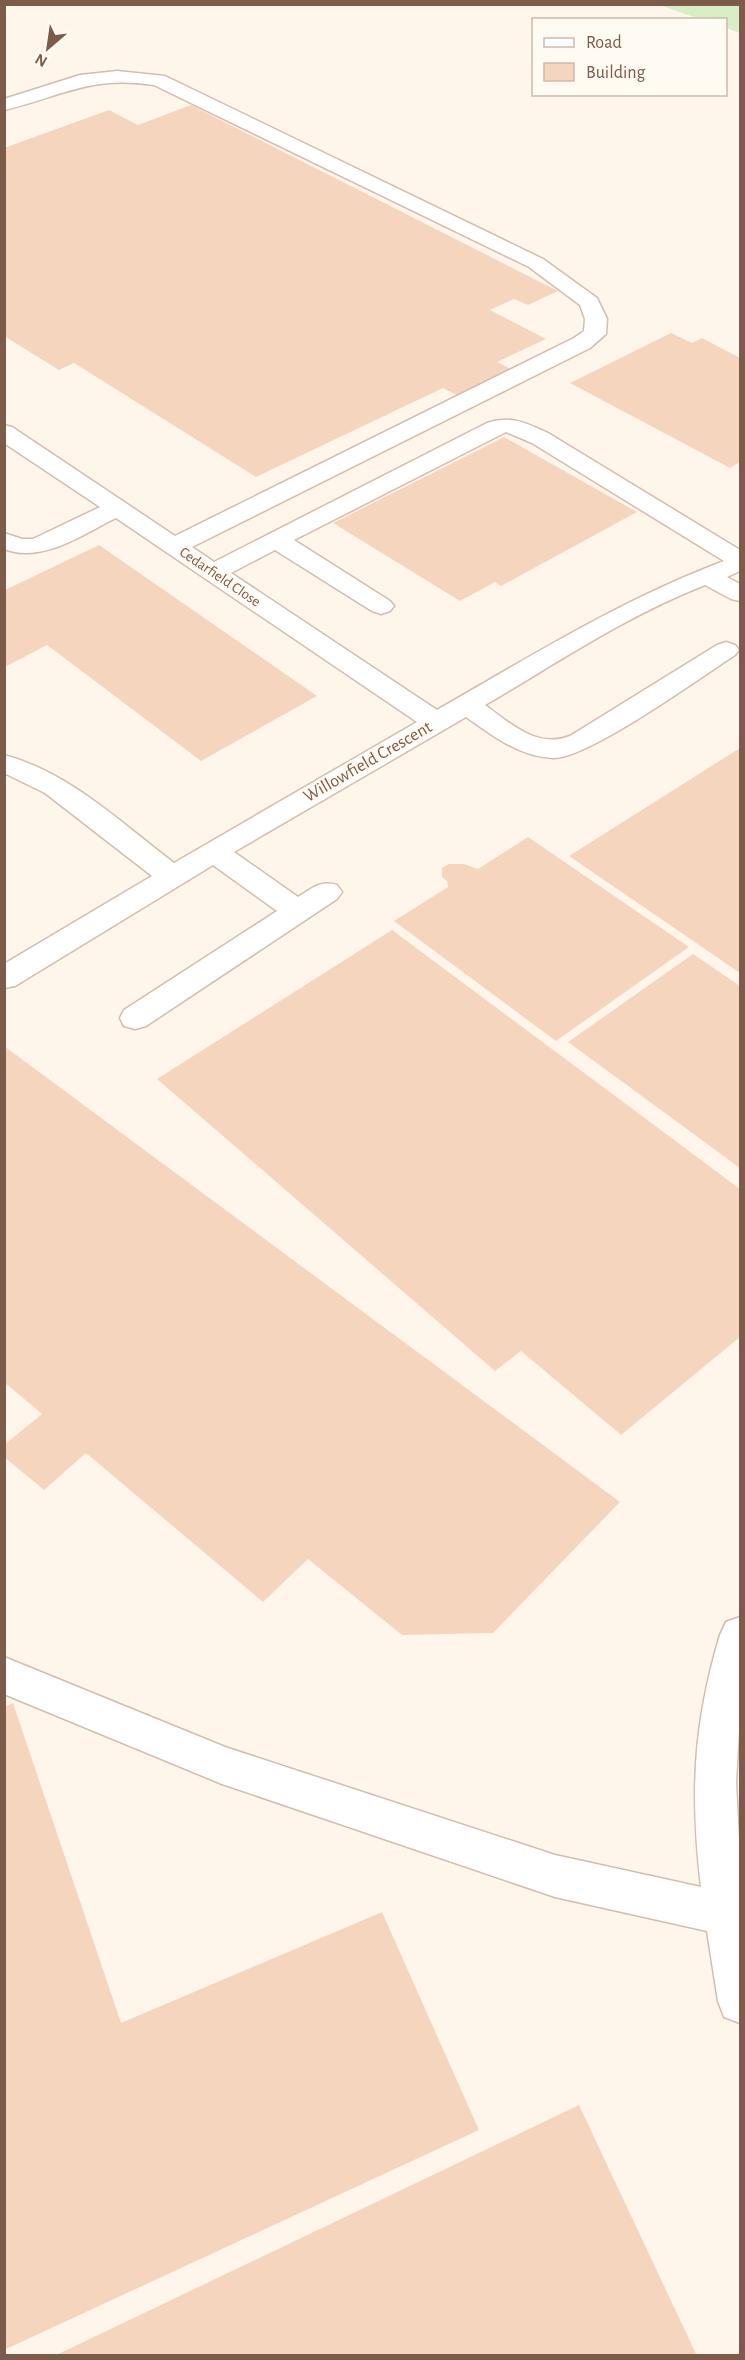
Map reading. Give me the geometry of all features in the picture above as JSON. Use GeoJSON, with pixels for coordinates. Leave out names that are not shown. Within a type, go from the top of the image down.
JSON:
{"type":"FeatureCollection","features":[{"type":"Feature","properties":{"kind":"street"},"geometry":{"type":"LineString","coordinates":[[4,105],[71,81],[111,75],[141,76],[159,80],[536,263],[590,302],[596,319],[595,334],[582,343],[174,546]]}},
{"type":"Feature","properties":{"kind":"street"},"geometry":{"type":"LineString","coordinates":[[213,572],[495,428],[508,424],[540,438],[741,562]]}},
{"type":"Feature","properties":{"kind":"street","name":"Cedarfield Close"},"geometry":{"type":"LineString","coordinates":[[4,432],[436,722]]}},
{"type":"Feature","properties":{"kind":"street"},"geometry":{"type":"LineString","coordinates":[[4,540],[18,546],[37,546],[118,508]]}},
{"type":"Feature","properties":{"kind":"street"},"geometry":{"type":"LineString","coordinates":[[276,540],[381,606]]}},
{"type":"Feature","properties":{"kind":"street","name":"Willowfield Crescent"},"geometry":{"type":"LineString","coordinates":[[4,978],[172,876],[623,614],[706,575],[741,562]]}},
{"type":"Feature","properties":{"kind":"street"},"geometry":{"type":"LineString","coordinates":[[706,575],[741,594]]}},
{"type":"Feature","properties":{"kind":"street"},"geometry":{"type":"LineString","coordinates":[[467,705],[515,737],[553,750],[580,742],[726,650]]}},
{"type":"Feature","properties":{"kind":"street"},"geometry":{"type":"LineString","coordinates":[[4,764],[21,769],[56,788],[172,876]]}},
{"type":"Feature","properties":{"kind":"street"},"geometry":{"type":"LineString","coordinates":[[214,852],[298,911]]}},
{"type":"Feature","properties":{"kind":"street"},"geometry":{"type":"LineString","coordinates":[[135,1018],[327,892]]}},
{"type":"Feature","properties":{"kind":"street"},"geometry":{"type":"LineString","coordinates":[[741,1635],[728,1676],[716,1750],[716,1828],[726,1914],[741,2001]]}},
{"type":"Feature","properties":{"kind":"street"},"geometry":{"type":"LineString","coordinates":[[4,1675],[222,1765],[555,1876],[726,1914]]}},
{"type":"Feature","properties":{"kind":"green space"},"geometry":{"type":"Polygon","coordinates":[[[660,5],[740,5],[740,33],[727,28],[727,18],[696,18],[660,5]]]}},
{"type":"Feature","properties":{"kind":"building"},"geometry":{"type":"Polygon","coordinates":[[[191,105],[558,291],[528,305],[514,299],[490,310],[546,339],[497,362],[513,370],[458,396],[443,388],[256,477],[74,363],[59,370],[4,336],[4,148],[109,110],[138,125],[191,105]]]}},
{"type":"Feature","properties":{"kind":"building"},"geometry":{"type":"Polygon","coordinates":[[[671,333],[692,343],[702,338],[740,358],[740,462],[730,468],[570,383],[671,333]]]}},
{"type":"Feature","properties":{"kind":"building"},"geometry":{"type":"Polygon","coordinates":[[[504,437],[637,512],[501,586],[495,582],[460,601],[333,523],[504,437]]]}},
{"type":"Feature","properties":{"kind":"building"},"geometry":{"type":"Polygon","coordinates":[[[99,545],[317,696],[201,761],[47,645],[5,667],[5,590],[99,545]]]}},
{"type":"Feature","properties":{"kind":"building"},"geometry":{"type":"Polygon","coordinates":[[[740,748],[740,973],[569,856],[740,748]]]}},
{"type":"Feature","properties":{"kind":"building"},"geometry":{"type":"Polygon","coordinates":[[[528,837],[689,947],[556,1041],[394,921],[448,887],[447,881],[442,877],[442,868],[449,864],[464,864],[478,869],[528,837]]]}},
{"type":"Feature","properties":{"kind":"building"},"geometry":{"type":"Polygon","coordinates":[[[392,930],[740,1189],[740,1337],[621,1435],[521,1351],[495,1371],[157,1079],[392,930]]]}},
{"type":"Feature","properties":{"kind":"building"},"geometry":{"type":"Polygon","coordinates":[[[693,954],[740,986],[740,1168],[568,1042],[693,954]]]}},
{"type":"Feature","properties":{"kind":"building"},"geometry":{"type":"Polygon","coordinates":[[[4,1046],[620,1502],[493,1633],[402,1635],[308,1559],[263,1602],[86,1453],[44,1490],[4,1457],[4,1445],[42,1414],[4,1382],[4,1046]]]}},
{"type":"Feature","properties":{"kind":"building"},"geometry":{"type":"Polygon","coordinates":[[[13,1703],[121,2023],[382,1912],[479,2130],[4,2350],[4,1707],[13,1703]]]}},
{"type":"Feature","properties":{"kind":"building"},"geometry":{"type":"Polygon","coordinates":[[[579,2105],[697,2356],[54,2356],[579,2105]]]}}]}
